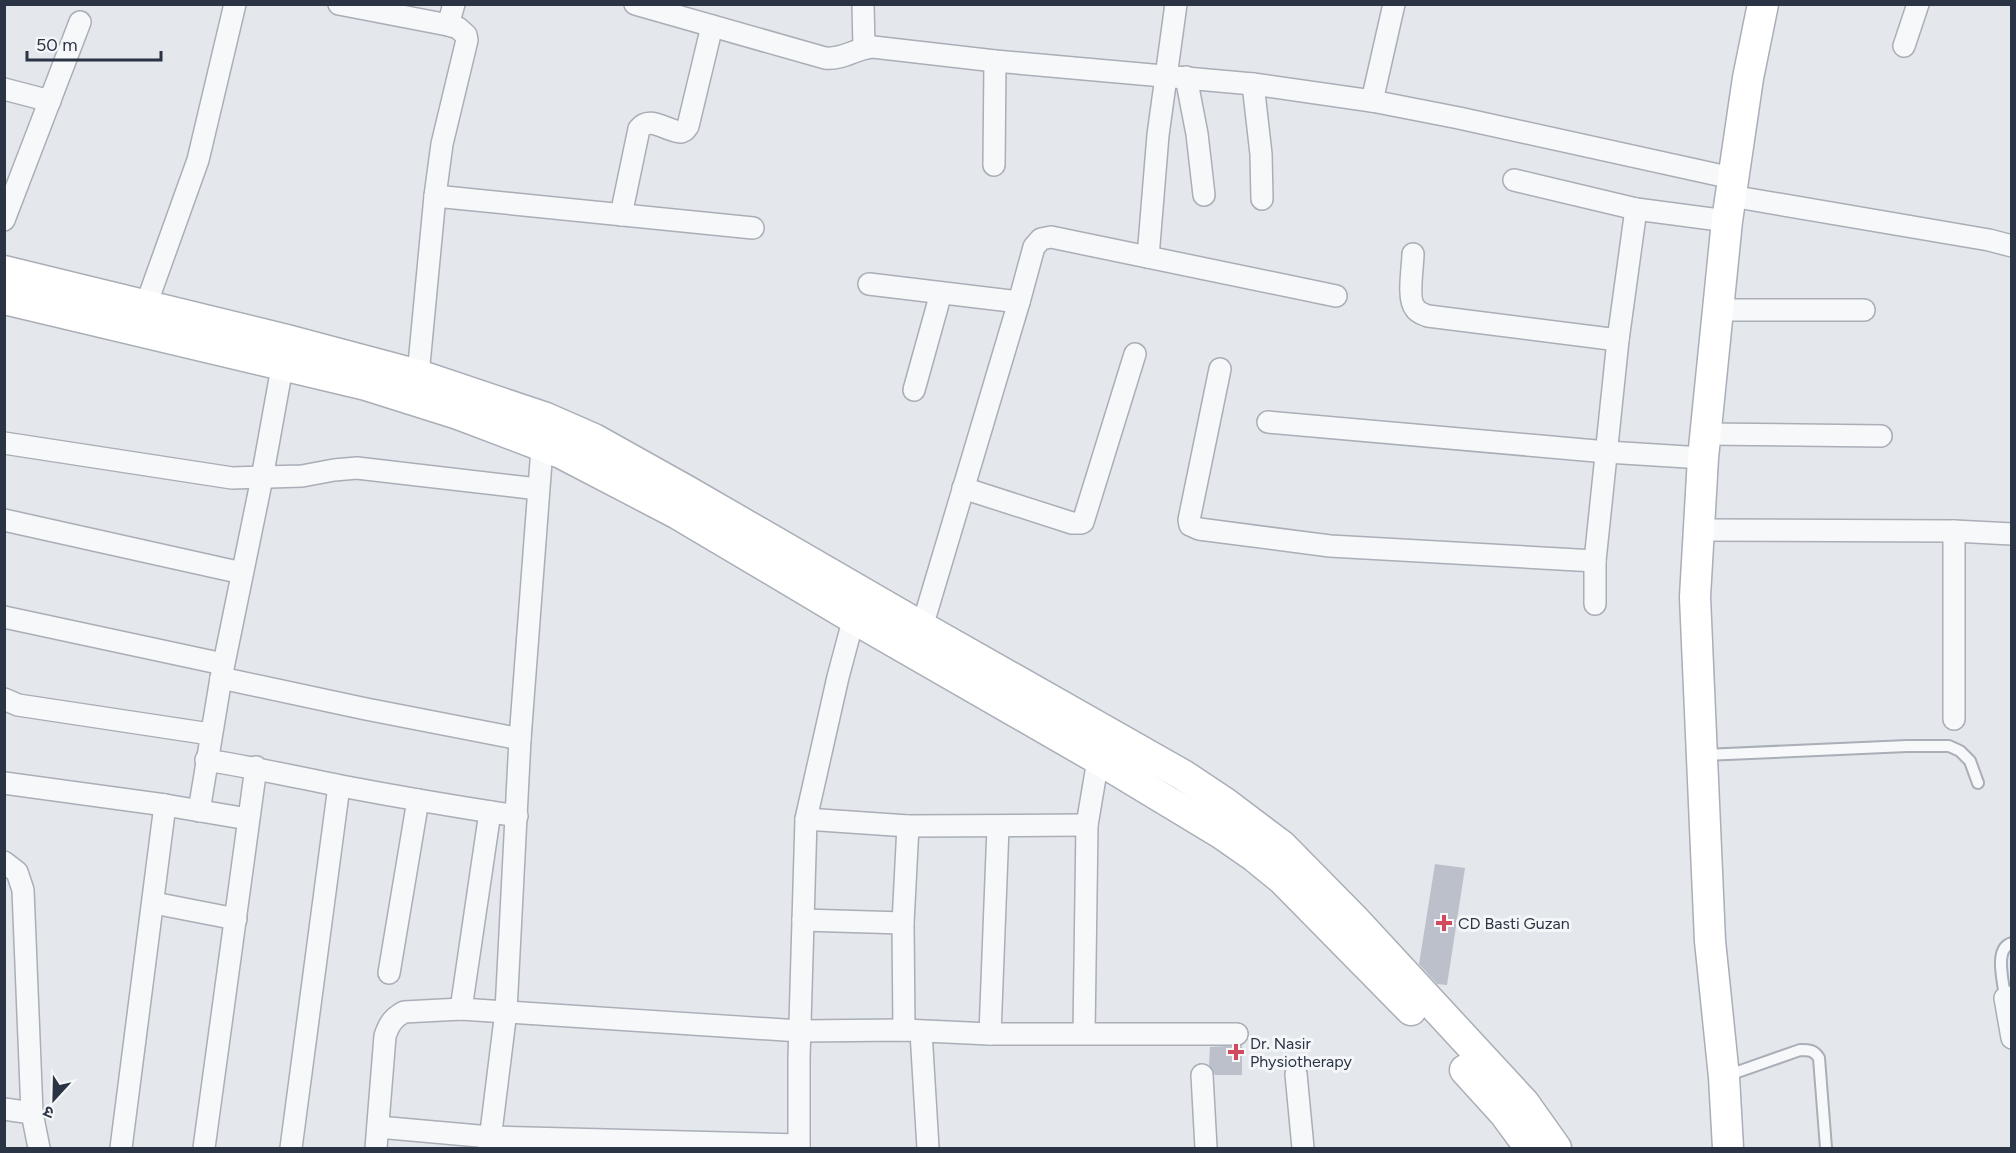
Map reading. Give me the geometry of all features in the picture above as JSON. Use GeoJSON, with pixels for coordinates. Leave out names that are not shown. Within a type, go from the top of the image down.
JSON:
{"type":"FeatureCollection","features":[{"type":"Feature","properties":{"kind":"street"},"geometry":{"type":"LineString","coordinates":[[146,305],[198,160],[235,4]]}},
{"type":"Feature","properties":{"kind":"street"},"geometry":{"type":"LineString","coordinates":[[339,4],[448,25],[466,35],[467,40],[442,144],[418,375]]}},
{"type":"Feature","properties":{"kind":"street"},"geometry":{"type":"LineString","coordinates":[[448,25],[454,4]]}},
{"type":"Feature","properties":{"kind":"street"},"geometry":{"type":"LineString","coordinates":[[635,4],[825,58],[835,59],[864,48],[1253,84],[1372,101],[1459,118],[1730,198],[1989,240],[2012,246]]}},
{"type":"Feature","properties":{"kind":"street"},"geometry":{"type":"LineString","coordinates":[[863,4],[864,48]]}},
{"type":"Feature","properties":{"kind":"street"},"geometry":{"type":"LineString","coordinates":[[1148,257],[1158,135],[1176,77],[1176,4]]}},
{"type":"Feature","properties":{"kind":"street"},"geometry":{"type":"LineString","coordinates":[[1372,101],[1394,4]]}},
{"type":"Feature","properties":{"kind":"street"},"geometry":{"type":"LineString","coordinates":[[1728,1149],[1724,1077],[1710,941],[1695,597],[1704,446],[1730,198],[1748,78],[1763,4]]}},
{"type":"Feature","properties":{"kind":"street"},"geometry":{"type":"LineString","coordinates":[[1904,46],[1918,4]]}},
{"type":"Feature","properties":{"kind":"street"},"geometry":{"type":"LineString","coordinates":[[4,220],[80,22]]}},
{"type":"Feature","properties":{"kind":"street"},"geometry":{"type":"LineString","coordinates":[[621,215],[639,129],[642,125],[652,122],[676,131],[685,130],[688,126],[712,26]]}},
{"type":"Feature","properties":{"kind":"street"},"geometry":{"type":"LineString","coordinates":[[994,165],[995,61]]}},
{"type":"Feature","properties":{"kind":"street"},"geometry":{"type":"LineString","coordinates":[[1176,77],[1197,134],[1204,195]]}},
{"type":"Feature","properties":{"kind":"street"},"geometry":{"type":"LineString","coordinates":[[1253,84],[1261,154],[1262,200]]}},
{"type":"Feature","properties":{"kind":"street"},"geometry":{"type":"LineString","coordinates":[[4,89],[50,101]]}},
{"type":"Feature","properties":{"kind":"street"},"geometry":{"type":"LineString","coordinates":[[1514,180],[1636,209],[1730,198]]}},
{"type":"Feature","properties":{"kind":"street"},"geometry":{"type":"LineString","coordinates":[[435,196],[753,228]]}},
{"type":"Feature","properties":{"kind":"street"},"geometry":{"type":"LineString","coordinates":[[1595,604],[1595,561],[1618,340],[1636,209]]}},
{"type":"Feature","properties":{"kind":"street"},"geometry":{"type":"LineString","coordinates":[[922,627],[1034,247],[1045,238],[1051,237],[1336,296]]}},
{"type":"Feature","properties":{"kind":"street"},"geometry":{"type":"LineString","coordinates":[[1413,254],[1411,301],[1420,313],[1428,316],[1618,340]]}},
{"type":"Feature","properties":{"kind":"street"},"geometry":{"type":"LineString","coordinates":[[4,271],[146,305],[285,352],[366,385],[458,414],[544,432],[594,439],[687,491],[857,605],[1256,857],[1282,879],[1403,1001],[1505,1114],[1530,1149]]}},
{"type":"Feature","properties":{"kind":"street"},"geometry":{"type":"LineString","coordinates":[[869,284],[1019,302]]}},
{"type":"Feature","properties":{"kind":"street"},"geometry":{"type":"LineString","coordinates":[[914,390],[941,293]]}},
{"type":"Feature","properties":{"kind":"street"},"geometry":{"type":"LineString","coordinates":[[4,299],[418,375],[544,432]]}},
{"type":"Feature","properties":{"kind":"street"},"geometry":{"type":"LineString","coordinates":[[1719,310],[1864,310]]}},
{"type":"Feature","properties":{"kind":"street"},"geometry":{"type":"LineString","coordinates":[[198,810],[210,734],[285,352]]}},
{"type":"Feature","properties":{"kind":"street"},"geometry":{"type":"LineString","coordinates":[[963,488],[1081,524],[1135,354]]}},
{"type":"Feature","properties":{"kind":"street"},"geometry":{"type":"LineString","coordinates":[[1220,369],[1189,520],[1193,527],[1330,546],[1595,561]]}},
{"type":"Feature","properties":{"kind":"street"},"geometry":{"type":"LineString","coordinates":[[1268,422],[1607,452],[1881,436]]}},
{"type":"Feature","properties":{"kind":"street"},"geometry":{"type":"LineString","coordinates":[[489,1143],[506,1011],[520,739],[544,432]]}},
{"type":"Feature","properties":{"kind":"street"},"geometry":{"type":"LineString","coordinates":[[4,443],[232,478],[262,478],[357,468],[538,489]]}},
{"type":"Feature","properties":{"kind":"street"},"geometry":{"type":"LineString","coordinates":[[4,520],[242,573]]}},
{"type":"Feature","properties":{"kind":"street"},"geometry":{"type":"LineString","coordinates":[[1699,530],[1954,531],[2012,534]]}},
{"type":"Feature","properties":{"kind":"street"},"geometry":{"type":"LineString","coordinates":[[1954,531],[1954,719]]}},
{"type":"Feature","properties":{"kind":"street"},"geometry":{"type":"LineString","coordinates":[[857,605],[922,627],[1104,729],[1183,774],[1282,846],[1353,918],[1524,1103],[1556,1149]]}},
{"type":"Feature","properties":{"kind":"street"},"geometry":{"type":"LineString","coordinates":[[378,1127],[489,1143],[799,1147],[806,819],[857,605]]}},
{"type":"Feature","properties":{"kind":"street"},"geometry":{"type":"LineString","coordinates":[[4,617],[366,709],[520,739]]}},
{"type":"Feature","properties":{"kind":"street"},"geometry":{"type":"LineString","coordinates":[[4,699],[18,705],[210,734]]}},
{"type":"Feature","properties":{"kind":"street"},"geometry":{"type":"LineString","coordinates":[[1084,1033],[1087,825],[1104,729]]}},
{"type":"Feature","properties":{"kind":"street"},"geometry":{"type":"LineString","coordinates":[[206,760],[256,767],[339,786],[517,816]]}},
{"type":"Feature","properties":{"kind":"street"},"geometry":{"type":"LineString","coordinates":[[204,1149],[256,767]]}},
{"type":"Feature","properties":{"kind":"street"},"geometry":{"type":"LineString","coordinates":[[4,783],[248,819]]}},
{"type":"Feature","properties":{"kind":"street"},"geometry":{"type":"LineString","coordinates":[[291,1149],[339,786]]}},
{"type":"Feature","properties":{"kind":"street"},"geometry":{"type":"LineString","coordinates":[[389,973],[418,800]]}},
{"type":"Feature","properties":{"kind":"street"},"geometry":{"type":"LineString","coordinates":[[121,1149],[165,805]]}},
{"type":"Feature","properties":{"kind":"street"},"geometry":{"type":"LineString","coordinates":[[461,1009],[490,812]]}},
{"type":"Feature","properties":{"kind":"street"},"geometry":{"type":"LineString","coordinates":[[806,819],[908,826],[1087,825]]}},
{"type":"Feature","properties":{"kind":"street"},"geometry":{"type":"LineString","coordinates":[[908,826],[903,923],[912,1031],[928,1149]]}},
{"type":"Feature","properties":{"kind":"street"},"geometry":{"type":"LineString","coordinates":[[990,1034],[998,827]]}},
{"type":"Feature","properties":{"kind":"street"},"geometry":{"type":"LineString","coordinates":[[4,862],[17,872],[23,890],[32,1113],[39,1149]]}},
{"type":"Feature","properties":{"kind":"street"},"geometry":{"type":"LineString","coordinates":[[154,903],[236,919]]}},
{"type":"Feature","properties":{"kind":"street"},"geometry":{"type":"LineString","coordinates":[[803,920],[903,923]]}},
{"type":"Feature","properties":{"kind":"street"},"geometry":{"type":"LineString","coordinates":[[2008,998],[2012,1038]]}},
{"type":"Feature","properties":{"kind":"street"},"geometry":{"type":"LineString","coordinates":[[376,1149],[385,1036],[389,1023],[404,1012],[461,1009],[506,1011],[800,1031],[1237,1034]]}},
{"type":"Feature","properties":{"kind":"street"},"geometry":{"type":"LineString","coordinates":[[1296,1074],[1303,1149]]}},
{"type":"Feature","properties":{"kind":"street"},"geometry":{"type":"LineString","coordinates":[[1202,1075],[1206,1149]]}},
{"type":"Feature","properties":{"kind":"street"},"geometry":{"type":"LineString","coordinates":[[4,1109],[32,1113]]}},
{"type":"Feature","properties":{"kind":"lane"},"geometry":{"type":"LineString","coordinates":[[1701,755],[1949,746],[1960,751],[1970,761],[1978,783]]}},
{"type":"Feature","properties":{"kind":"lane"},"geometry":{"type":"LineString","coordinates":[[2008,998],[2001,958],[2002,949],[2012,943]]}},
{"type":"Feature","properties":{"kind":"lane"},"geometry":{"type":"LineString","coordinates":[[1724,1077],[1790,1053],[1809,1050],[1815,1053],[1819,1058],[1826,1149]]}},
{"type":"Feature","properties":{"kind":"building"},"geometry":{"type":"Polygon","coordinates":[[[1435,864],[1465,868],[1447,985],[1437,984],[1419,964],[1435,864]]]}},
{"type":"Feature","properties":{"kind":"building"},"geometry":{"type":"Polygon","coordinates":[[[1242,1045],[1242,1075],[1215,1075],[1209,1065],[1210,1047],[1242,1045]]]}},
{"type":"Feature","properties":{"kind":"place","name":"CD Basti Guzan"},"geometry":{"type":"Point","coordinates":[1444,923]}},
{"type":"Feature","properties":{"kind":"place","name":"Dr. Nasir Physiotherapy"},"geometry":{"type":"Point","coordinates":[1236,1052]}}]}
